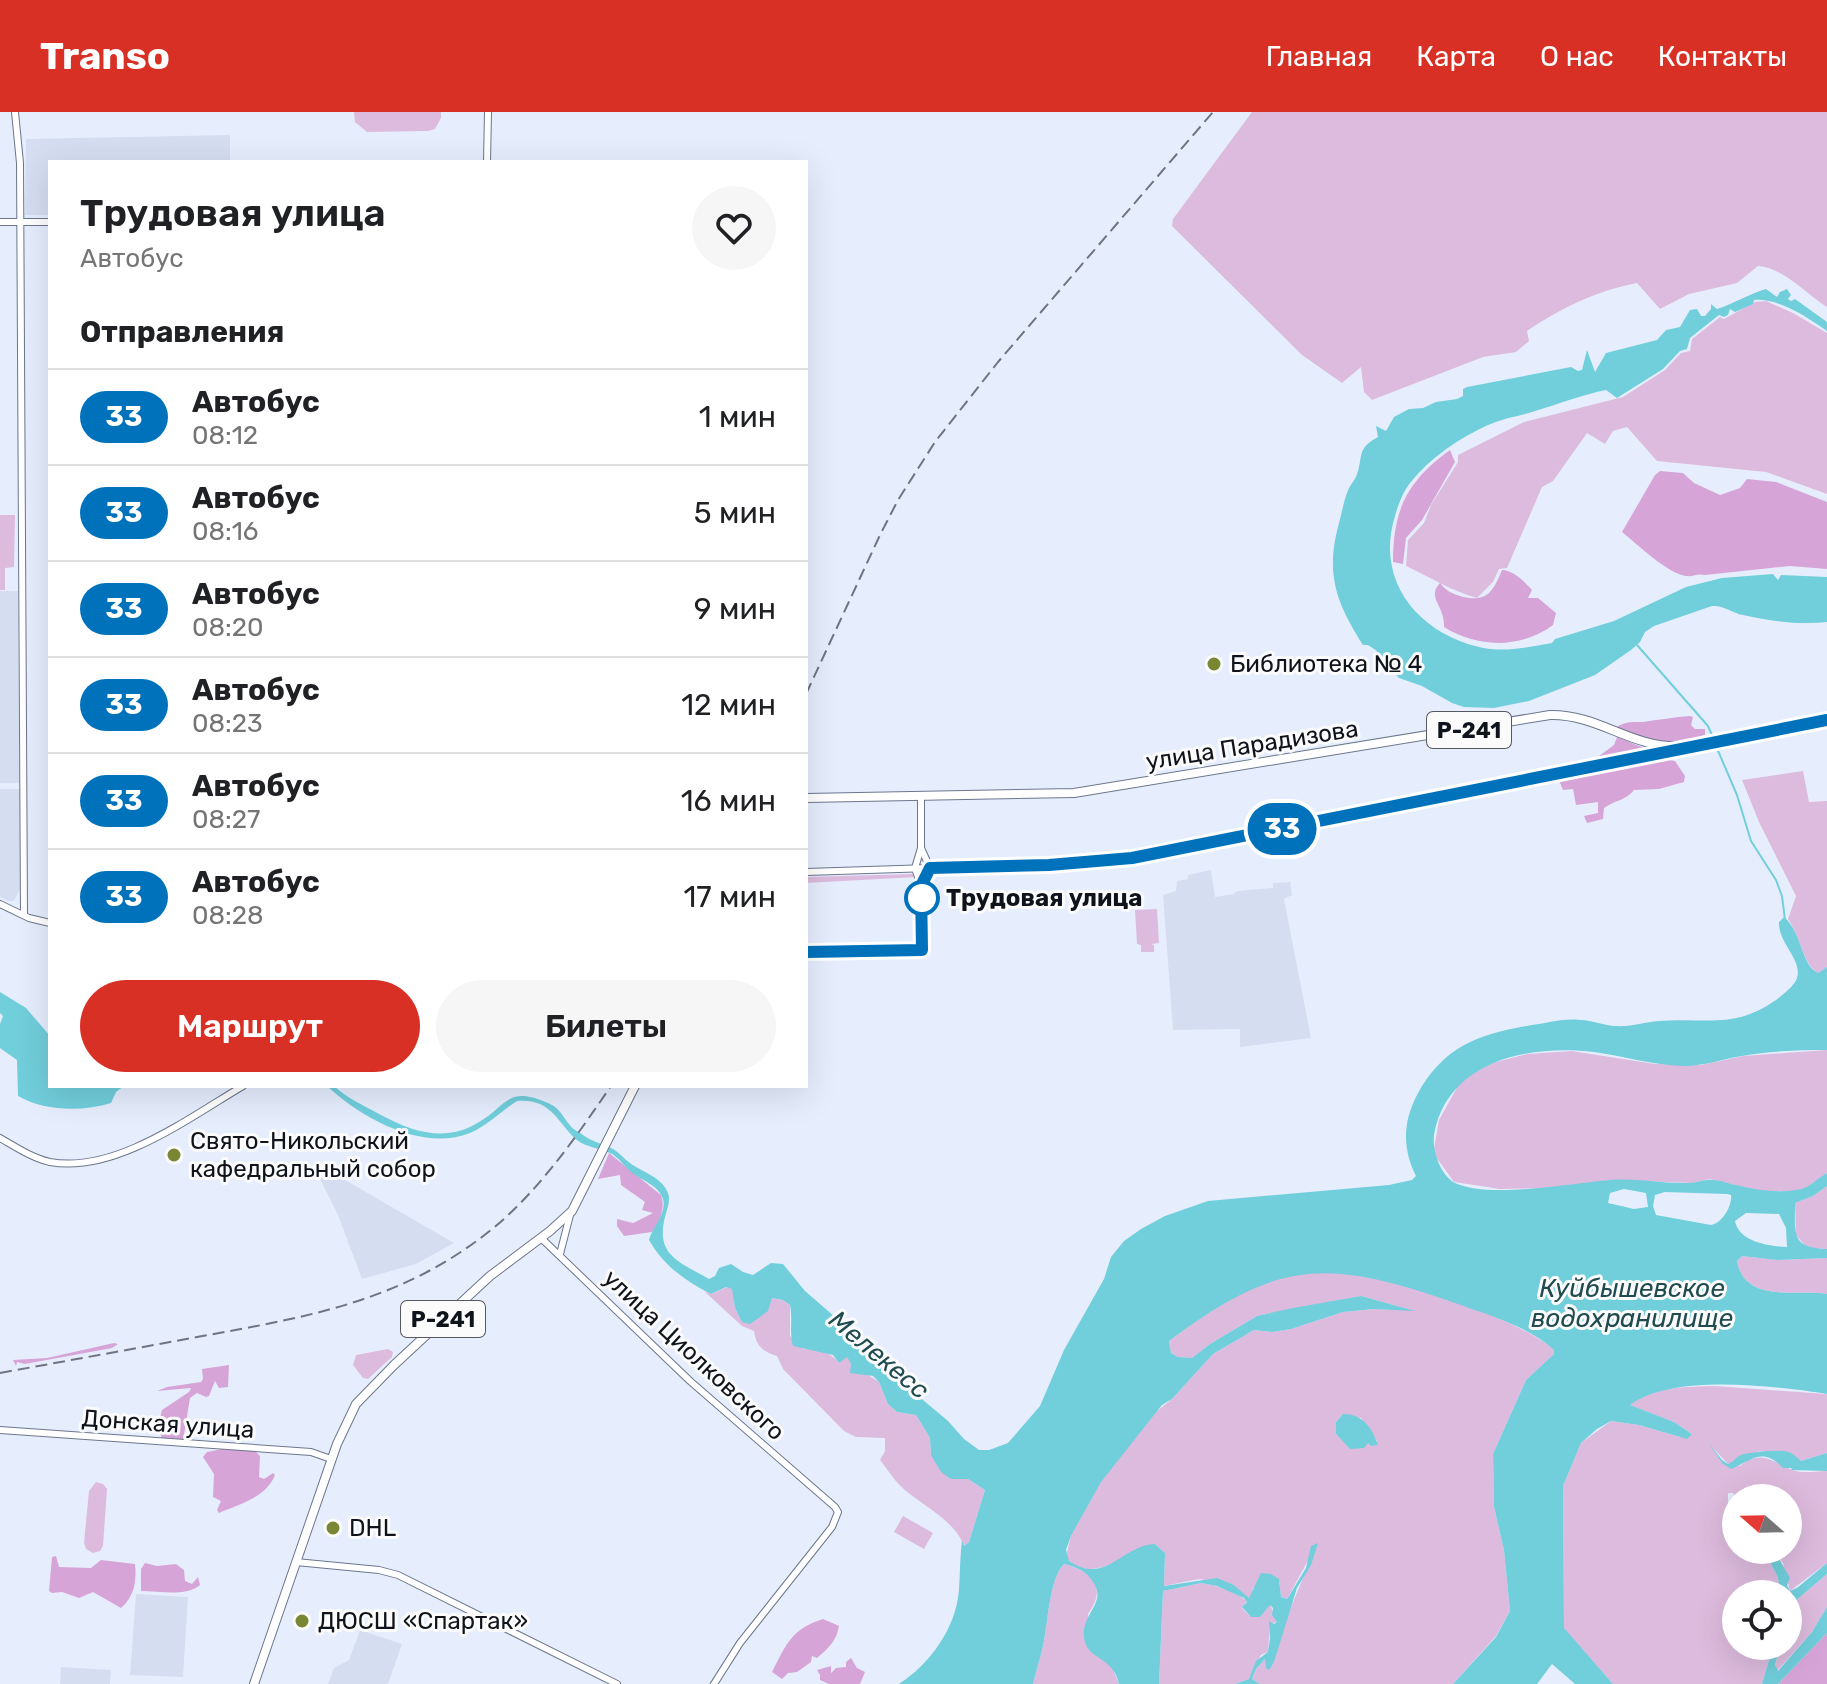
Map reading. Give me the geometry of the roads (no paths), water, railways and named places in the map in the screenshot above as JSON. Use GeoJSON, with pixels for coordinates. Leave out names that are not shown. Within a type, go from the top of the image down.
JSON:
{"type":"FeatureCollection","features":[{"type":"Feature","properties":{"kind":"highway","name":"улица Парадизова"},"geometry":{"type":"LineString","coordinates":[[808,798],[1086,792],[1550,715],[1578,716],[1649,745],[1698,744]]}},
{"type":"Feature","properties":{"kind":"highway","name":"Р-241"},"geometry":{"type":"LineString","coordinates":[[930,868],[1079,864],[1189,848],[1827,720]]}},
{"type":"Feature","properties":{"kind":"highway"},"geometry":{"type":"LineString","coordinates":[[808,952],[922,950],[921,886],[930,868]]}},
{"type":"Feature","properties":{"kind":"highway","name":"Р-241"},"geometry":{"type":"LineString","coordinates":[[254,1684],[331,1459],[350,1413],[377,1381],[490,1276],[572,1211],[634,1088]]}},
{"type":"Feature","properties":{"kind":"street"},"geometry":{"type":"LineString","coordinates":[[15,112],[20,163],[24,915]]}},
{"type":"Feature","properties":{"kind":"street"},"geometry":{"type":"LineString","coordinates":[[487,160],[488,112]]}},
{"type":"Feature","properties":{"kind":"street"},"geometry":{"type":"LineString","coordinates":[[0,222],[48,222]]}},
{"type":"Feature","properties":{"kind":"street"},"geometry":{"type":"LineString","coordinates":[[921,797],[921,848],[915,868],[921,886]]}},
{"type":"Feature","properties":{"kind":"street"},"geometry":{"type":"LineString","coordinates":[[808,872],[930,868],[921,848]]}},
{"type":"Feature","properties":{"kind":"street"},"geometry":{"type":"LineString","coordinates":[[0,904],[48,922]]}},
{"type":"Feature","properties":{"kind":"street"},"geometry":{"type":"LineString","coordinates":[[0,1138],[51,1162],[90,1162],[130,1151],[240,1088]]}},
{"type":"Feature","properties":{"kind":"street"},"geometry":{"type":"LineString","coordinates":[[560,1254],[572,1211]]}},
{"type":"Feature","properties":{"kind":"street","name":"улица Циолковского"},"geometry":{"type":"LineString","coordinates":[[541,1238],[690,1381],[838,1512],[832,1527],[740,1643],[714,1684]]}},
{"type":"Feature","properties":{"kind":"street","name":"Донская улица"},"geometry":{"type":"LineString","coordinates":[[0,1430],[311,1452],[331,1459]]}},
{"type":"Feature","properties":{"kind":"street"},"geometry":{"type":"LineString","coordinates":[[296,1562],[379,1570],[398,1575],[617,1684]]}},
{"type":"Feature","properties":{"kind":"water"},"geometry":{"type":"Polygon","coordinates":[[[1766,289],[1777,297],[1787,289],[1791,295],[1788,299],[1795,299],[1827,322],[1827,331],[1783,305],[1754,300],[1753,304],[1735,312],[1730,309],[1724,317],[1719,315],[1690,338],[1687,349],[1680,351],[1663,369],[1617,398],[1606,390],[1597,392],[1477,430],[1436,457],[1407,487],[1390,539],[1391,561],[1396,582],[1420,616],[1457,640],[1488,649],[1516,649],[1552,643],[1555,639],[1614,621],[1686,587],[1722,578],[1773,574],[1778,580],[1781,575],[1827,577],[1827,622],[1774,621],[1712,606],[1654,626],[1631,650],[1595,675],[1529,701],[1494,708],[1464,707],[1452,703],[1422,686],[1399,678],[1388,666],[1373,665],[1377,651],[1363,645],[1346,615],[1336,587],[1333,558],[1346,497],[1356,477],[1363,450],[1378,437],[1376,426],[1386,431],[1394,417],[1409,409],[1457,399],[1463,396],[1463,389],[1467,387],[1571,367],[1582,370],[1587,350],[1595,372],[1606,353],[1657,340],[1666,330],[1680,327],[1690,310],[1697,309],[1701,316],[1705,316],[1711,304],[1717,309],[1766,289]]]}},
{"type":"Feature","properties":{"kind":"water","name":"Куйбышевское водохранилище"},"geometry":{"type":"Polygon","coordinates":[[[1784,917],[1795,931],[1812,969],[1818,973],[1827,967],[1827,1050],[1763,1053],[1683,1066],[1569,1050],[1518,1055],[1473,1074],[1455,1090],[1442,1110],[1434,1135],[1434,1148],[1445,1174],[1455,1183],[1488,1190],[1531,1189],[1611,1180],[1692,1183],[1710,1180],[1758,1190],[1788,1191],[1805,1188],[1827,1173],[1827,1186],[1795,1203],[1795,1214],[1796,1231],[1801,1242],[1827,1249],[1827,1258],[1777,1260],[1742,1256],[1737,1261],[1742,1275],[1750,1284],[1761,1289],[1827,1294],[1827,1394],[1725,1384],[1672,1389],[1649,1395],[1630,1405],[1674,1422],[1692,1434],[1687,1439],[1639,1425],[1611,1421],[1581,1443],[1563,1486],[1564,1628],[1613,1684],[1575,1684],[1552,1664],[1537,1684],[1453,1684],[1496,1637],[1510,1611],[1504,1550],[1494,1507],[1493,1454],[1526,1380],[1554,1354],[1554,1350],[1520,1328],[1411,1289],[1338,1274],[1306,1274],[1274,1281],[1242,1294],[1169,1341],[1171,1353],[1192,1358],[1257,1316],[1361,1296],[1415,1311],[1374,1309],[1343,1312],[1291,1329],[1272,1332],[1254,1330],[1213,1354],[1172,1399],[1162,1405],[1101,1482],[1066,1550],[1069,1561],[1093,1569],[1104,1567],[1143,1546],[1155,1544],[1165,1553],[1164,1586],[1217,1578],[1234,1585],[1249,1598],[1261,1573],[1271,1574],[1279,1579],[1281,1597],[1287,1599],[1306,1568],[1311,1546],[1318,1543],[1311,1565],[1297,1588],[1274,1662],[1269,1670],[1265,1659],[1256,1669],[1252,1679],[1260,1684],[1235,1684],[1249,1679],[1256,1661],[1268,1652],[1269,1621],[1277,1622],[1272,1615],[1273,1608],[1270,1605],[1260,1617],[1251,1617],[1242,1607],[1247,1602],[1244,1598],[1217,1586],[1201,1583],[1163,1591],[1159,1684],[1119,1684],[1112,1669],[1085,1642],[1085,1624],[1096,1603],[1096,1588],[1085,1573],[1064,1564],[1052,1591],[1033,1684],[899,1684],[921,1666],[940,1644],[953,1618],[959,1590],[962,1540],[964,1546],[969,1542],[985,1490],[968,1479],[951,1479],[941,1472],[931,1455],[930,1438],[916,1415],[897,1412],[888,1404],[879,1382],[873,1376],[850,1373],[851,1364],[847,1357],[839,1363],[833,1355],[793,1346],[790,1305],[783,1300],[772,1298],[768,1311],[750,1324],[742,1322],[735,1308],[732,1289],[726,1287],[711,1294],[676,1272],[649,1240],[664,1205],[658,1190],[612,1154],[577,1140],[553,1113],[538,1103],[517,1101],[470,1133],[451,1138],[432,1138],[393,1129],[357,1110],[329,1088],[337,1088],[393,1121],[430,1133],[467,1128],[514,1097],[531,1097],[553,1106],[574,1129],[614,1149],[665,1187],[669,1199],[664,1241],[672,1256],[709,1279],[715,1276],[719,1268],[731,1264],[753,1275],[771,1263],[783,1264],[805,1291],[894,1368],[917,1395],[964,1439],[979,1450],[989,1450],[1008,1443],[1040,1406],[1064,1350],[1104,1279],[1111,1257],[1124,1241],[1141,1229],[1165,1216],[1208,1201],[1389,1185],[1412,1180],[1416,1176],[1406,1145],[1409,1115],[1428,1078],[1452,1053],[1496,1033],[1562,1020],[1622,1026],[1659,1021],[1732,1019],[1746,1015],[1776,1000],[1797,978],[1797,965],[1779,922],[1784,917]],[[1624,1189],[1610,1193],[1608,1203],[1634,1209],[1648,1207],[1646,1193],[1624,1189]],[[1665,1192],[1655,1195],[1653,1206],[1656,1215],[1711,1225],[1722,1218],[1731,1200],[1731,1195],[1727,1194],[1665,1192]],[[1746,1213],[1735,1221],[1742,1234],[1763,1244],[1787,1247],[1786,1228],[1779,1214],[1746,1213]]]}},
{"type":"Feature","properties":{"kind":"water"},"geometry":{"type":"Polygon","coordinates":[[[0,992],[26,1008],[48,1034],[48,1088],[121,1088],[111,1103],[88,1108],[63,1108],[39,1105],[18,1096],[17,1060],[0,1048],[3,1016],[0,1013],[0,992]]]}},
{"type":"Feature","properties":{"kind":"water"},"geometry":{"type":"Polygon","coordinates":[[[1343,1414],[1356,1416],[1365,1423],[1378,1445],[1368,1443],[1364,1448],[1350,1449],[1336,1434],[1336,1422],[1343,1414]]]}},
{"type":"Feature","properties":{"kind":"water"},"geometry":{"type":"Polygon","coordinates":[[[1708,1442],[1728,1464],[1739,1456],[1754,1452],[1784,1451],[1801,1461],[1827,1453],[1827,1471],[1792,1470],[1763,1457],[1731,1469],[1722,1463],[1708,1442]]]}},
{"type":"Feature","properties":{"kind":"water"},"geometry":{"type":"Polygon","coordinates":[[[1827,1563],[1827,1574],[1802,1595],[1802,1584],[1827,1563]]]}},
{"type":"Feature","properties":{"kind":"water"},"geometry":{"type":"Polygon","coordinates":[[[1771,1564],[1782,1564],[1790,1578],[1778,1578],[1771,1564]]]}},
{"type":"Feature","properties":{"kind":"water"},"geometry":{"type":"Polygon","coordinates":[[[1827,1607],[1827,1633],[1802,1659],[1802,1643],[1827,1607]]]}},
{"type":"Feature","properties":{"kind":"water"},"geometry":{"type":"Polygon","coordinates":[[[1769,1660],[1776,1660],[1778,1671],[1788,1660],[1801,1660],[1778,1684],[1762,1684],[1769,1660]]]}},
{"type":"Feature","properties":{"kind":"waterway"},"geometry":{"type":"LineString","coordinates":[[1637,645],[1708,726],[1714,740]]}},
{"type":"Feature","properties":{"kind":"waterway"},"geometry":{"type":"LineString","coordinates":[[1716,746],[1737,795],[1751,841],[1776,880],[1785,920]]}},
{"type":"Feature","properties":{"kind":"railway"},"geometry":{"type":"LineString","coordinates":[[808,690],[880,535],[935,442],[998,362],[1213,112]]}},
{"type":"Feature","properties":{"kind":"railway"},"geometry":{"type":"LineString","coordinates":[[0,1373],[277,1322],[352,1303],[423,1274],[457,1254],[509,1215],[541,1181],[610,1088]]}},
{"type":"Feature","properties":{"kind":"place","name":"Библиотека № 4"},"geometry":{"type":"Point","coordinates":[1214,664]}},
{"type":"Feature","properties":{"kind":"place","name":"Трудовая улица"},"geometry":{"type":"Point","coordinates":[922,898]}},
{"type":"Feature","properties":{"kind":"place","name":"Свято-Никольский кафедральный собор"},"geometry":{"type":"Point","coordinates":[174,1155]}},
{"type":"Feature","properties":{"kind":"place","name":"DHL"},"geometry":{"type":"Point","coordinates":[333,1528]}},
{"type":"Feature","properties":{"kind":"place","name":"ДЮСШ «Спартак»"},"geometry":{"type":"Point","coordinates":[302,1621]}},
{"type":"Feature","properties":{"kind":"water label","name":"Мелекесс"},"geometry":{"type":"Point","coordinates":[879,1355]}}]}
